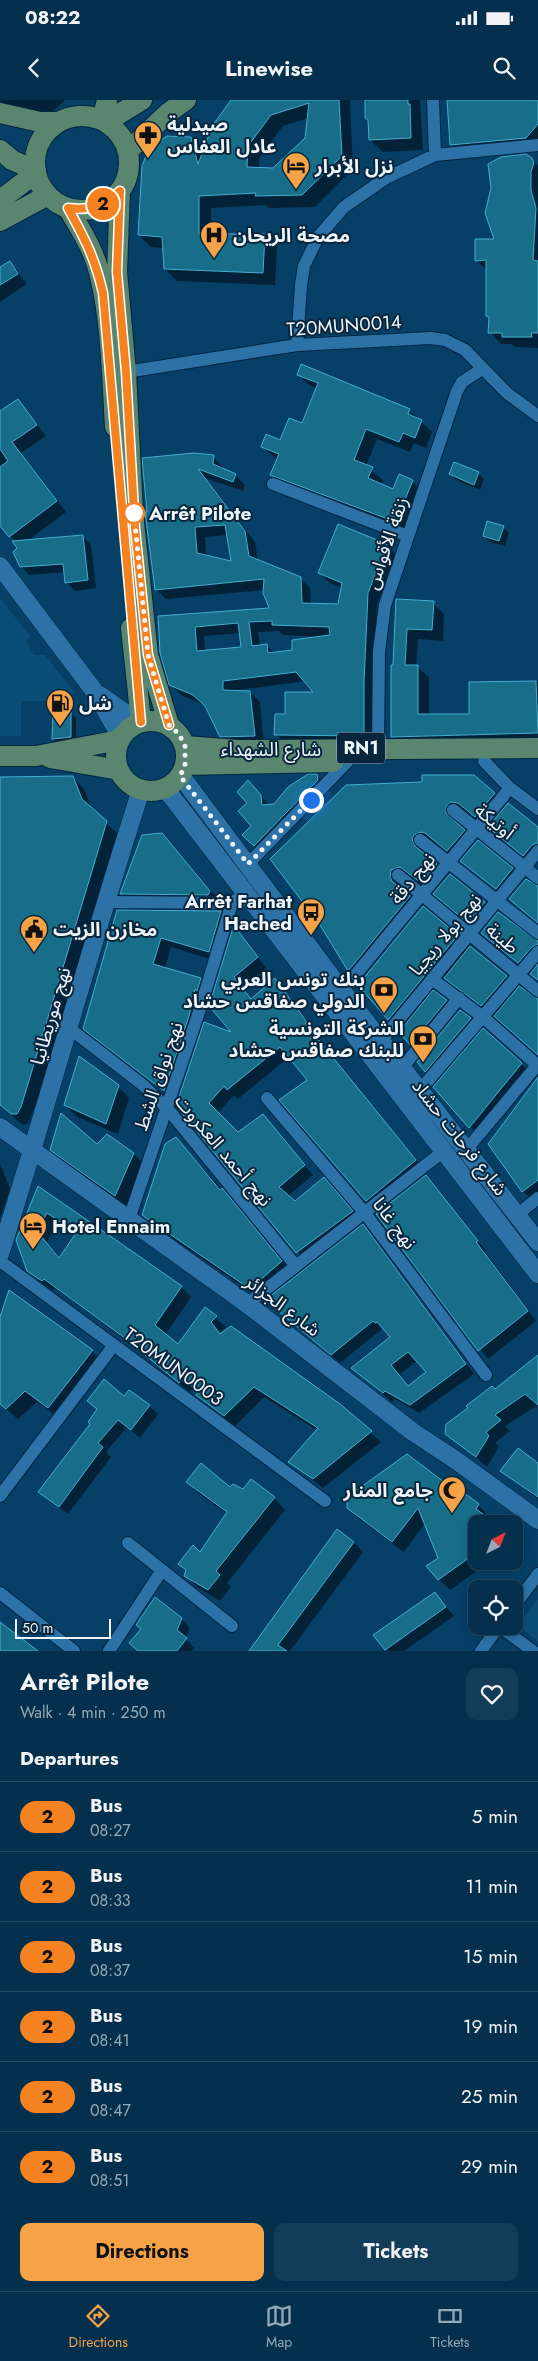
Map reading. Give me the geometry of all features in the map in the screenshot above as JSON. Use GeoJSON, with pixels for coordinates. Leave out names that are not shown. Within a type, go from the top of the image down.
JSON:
{"type":"FeatureCollection","features":[{"type":"Feature","properties":{"kind":"main road"},"geometry":{"type":"LineString","coordinates":[[104,121],[107,100]]}},
{"type":"Feature","properties":{"kind":"main road"},"geometry":{"type":"LineString","coordinates":[[104,121],[142,100]]}},
{"type":"Feature","properties":{"kind":"main road"},"geometry":{"type":"LineString","coordinates":[[128,151],[168,113],[186,100]]}},
{"type":"Feature","properties":{"kind":"main road"},"geometry":{"type":"LineString","coordinates":[[0,113],[40,122],[70,113],[88,116],[104,121],[123,140],[128,151],[128,172],[120,191],[117,272],[126,372],[134,513],[150,662],[169,725]]}},
{"type":"Feature","properties":{"kind":"main road"},"geometry":{"type":"LineString","coordinates":[[70,113],[46,131],[39,143],[35,157],[36,172],[40,185],[48,195],[68,208],[82,210],[96,207],[109,201],[120,191]]}},
{"type":"Feature","properties":{"kind":"main road"},"geometry":{"type":"LineString","coordinates":[[0,150],[12,160],[36,172]]}},
{"type":"Feature","properties":{"kind":"main road"},"geometry":{"type":"LineString","coordinates":[[0,200],[36,172]]}},
{"type":"Feature","properties":{"kind":"main road"},"geometry":{"type":"LineString","coordinates":[[0,221],[48,195]]}},
{"type":"Feature","properties":{"kind":"main road"},"geometry":{"type":"LineString","coordinates":[[68,208],[88,242],[96,263],[103,293],[139,723]]}},
{"type":"Feature","properties":{"kind":"main road"},"geometry":{"type":"LineString","coordinates":[[36,756],[120,739],[139,723],[160,722],[169,725],[179,734],[185,746],[183,771],[165,788],[157,791],[141,790],[132,785],[119,770],[116,750],[120,739]]}},
{"type":"Feature","properties":{"kind":"main road","name":"شارع الشهداء"},"geometry":{"type":"LineString","coordinates":[[185,746],[238,750],[538,748]]}},
{"type":"Feature","properties":{"kind":"main road"},"geometry":{"type":"LineString","coordinates":[[0,756],[36,756],[119,770]]}},
{"type":"Feature","properties":{"kind":"main road","name":"شارع الشهداء"},"geometry":{"type":"LineString","coordinates":[[183,771],[348,762],[538,761]]}},
{"type":"Feature","properties":{"kind":"street"},"geometry":{"type":"LineString","coordinates":[[432,100],[435,155]]}},
{"type":"Feature","properties":{"kind":"street"},"geometry":{"type":"LineString","coordinates":[[297,345],[304,266],[318,237],[344,208],[361,194],[386,178],[435,155],[538,145]]}},
{"type":"Feature","properties":{"kind":"street","name":"T20MUN0014"},"geometry":{"type":"LineString","coordinates":[[126,372],[297,345],[431,338],[456,344],[465,350],[482,369],[523,406],[538,416]]}},
{"type":"Feature","properties":{"kind":"street","name":"زنقة الأقواس"},"geometry":{"type":"LineString","coordinates":[[378,748],[379,651],[388,593],[456,391],[462,382],[482,369]]}},
{"type":"Feature","properties":{"kind":"street"},"geometry":{"type":"LineString","coordinates":[[273,484],[408,536]]}},
{"type":"Feature","properties":{"kind":"street"},"geometry":{"type":"LineString","coordinates":[[0,566],[95,692],[120,739]]}},
{"type":"Feature","properties":{"kind":"street"},"geometry":{"type":"LineString","coordinates":[[95,692],[139,723]]}},
{"type":"Feature","properties":{"kind":"street"},"geometry":{"type":"LineString","coordinates":[[484,761],[510,788],[538,810]]}},
{"type":"Feature","properties":{"kind":"street"},"geometry":{"type":"LineString","coordinates":[[248,864],[348,762]]}},
{"type":"Feature","properties":{"kind":"street","name":"شارع فرحات حشاد"},"geometry":{"type":"LineString","coordinates":[[183,771],[248,864],[342,992],[467,1149],[538,1242]]}},
{"type":"Feature","properties":{"kind":"street","name":"شارع فرحات حشاد"},"geometry":{"type":"LineString","coordinates":[[165,788],[239,898],[445,1150],[538,1274]]}},
{"type":"Feature","properties":{"kind":"street","name":"نهج دقة"},"geometry":{"type":"LineString","coordinates":[[342,992],[510,788]]}},
{"type":"Feature","properties":{"kind":"street","name":"نهج موريطانيا"},"geometry":{"type":"LineString","coordinates":[[0,1254],[33,1151],[104,902],[141,790]]}},
{"type":"Feature","properties":{"kind":"street","name":"أوتيكة"},"geometry":{"type":"LineString","coordinates":[[453,810],[475,830],[538,878]]}},
{"type":"Feature","properties":{"kind":"street"},"geometry":{"type":"LineString","coordinates":[[420,840],[538,934]]}},
{"type":"Feature","properties":{"kind":"street","name":"نهج بولا ريجيا"},"geometry":{"type":"LineString","coordinates":[[381,1041],[538,851]]}},
{"type":"Feature","properties":{"kind":"street","name":"طينة"},"geometry":{"type":"LineString","coordinates":[[398,875],[538,991]]}},
{"type":"Feature","properties":{"kind":"street"},"geometry":{"type":"LineString","coordinates":[[104,902],[239,898]]}},
{"type":"Feature","properties":{"kind":"street","name":"نهج نواق الشط"},"geometry":{"type":"LineString","coordinates":[[129,1219],[239,898]]}},
{"type":"Feature","properties":{"kind":"street"},"geometry":{"type":"LineString","coordinates":[[420,1090],[538,952]]}},
{"type":"Feature","properties":{"kind":"street"},"geometry":{"type":"LineString","coordinates":[[432,979],[483,1017],[538,1064],[467,1149]]}},
{"type":"Feature","properties":{"kind":"street"},"geometry":{"type":"LineString","coordinates":[[402,1068],[459,998]]}},
{"type":"Feature","properties":{"kind":"street","name":"نهج أحمد العكروت"},"geometry":{"type":"LineString","coordinates":[[69,1028],[142,1085],[167,1108],[296,1266]]}},
{"type":"Feature","properties":{"kind":"street","name":"نهج غانا"},"geometry":{"type":"LineString","coordinates":[[268,1098],[364,1212],[486,1376]]}},
{"type":"Feature","properties":{"kind":"street","name":"شارع الجزائر"},"geometry":{"type":"LineString","coordinates":[[0,1127],[247,1304],[412,1432],[457,1461],[538,1520]]}},
{"type":"Feature","properties":{"kind":"street"},"geometry":{"type":"LineString","coordinates":[[247,1304],[445,1150]]}},
{"type":"Feature","properties":{"kind":"street"},"geometry":{"type":"LineString","coordinates":[[517,1214],[538,1198]]}},
{"type":"Feature","properties":{"kind":"street","name":"T20MUN0003"},"geometry":{"type":"LineString","coordinates":[[0,1261],[325,1501]]}},
{"type":"Feature","properties":{"kind":"street"},"geometry":{"type":"LineString","coordinates":[[0,1496],[114,1345]]}},
{"type":"Feature","properties":{"kind":"street"},"geometry":{"type":"LineString","coordinates":[[128,1543],[232,1626]]}},
{"type":"Feature","properties":{"kind":"street"},"geometry":{"type":"LineString","coordinates":[[110,1651],[162,1570]]}},
{"type":"Feature","properties":{"kind":"street"},"geometry":{"type":"LineString","coordinates":[[523,1594],[538,1574]]}},
{"type":"Feature","properties":{"kind":"street"},"geometry":{"type":"LineString","coordinates":[[0,1593],[74,1651]]}},
{"type":"Feature","properties":{"kind":"street"},"geometry":{"type":"LineString","coordinates":[[481,1651],[493,1635]]}},
{"type":"Feature","properties":{"kind":"street"},"geometry":{"type":"LineString","coordinates":[[511,1635],[533,1651]]}},
{"type":"Feature","properties":{"kind":"shaded area"},"geometry":{"type":"Polygon","coordinates":[[[0,598],[30,636],[27,642],[34,655],[45,655],[74,692],[61,701],[21,701],[21,736],[0,736],[0,598]]]}},
{"type":"Feature","properties":{"kind":"shaded area"},"geometry":{"type":"Polygon","coordinates":[[[538,1599],[538,1641],[523,1630],[523,1619],[538,1599]]]}},
{"type":"Feature","properties":{"kind":"building"},"geometry":{"type":"Polygon","coordinates":[[[231,100],[339,100],[342,156],[302,195],[255,196],[256,193],[199,196],[199,234],[265,234],[263,273],[164,269],[162,237],[138,235],[142,166],[149,148],[167,136],[191,137],[198,164],[213,125],[231,100]],[[309,103],[271,115],[248,146],[247,167],[273,168],[305,138],[309,103]]]}},
{"type":"Feature","properties":{"kind":"building"},"geometry":{"type":"Polygon","coordinates":[[[365,100],[408,100],[408,104],[410,104],[411,138],[369,140],[368,120],[365,118],[365,100]]]}},
{"type":"Feature","properties":{"kind":"building"},"geometry":{"type":"Polygon","coordinates":[[[447,100],[538,100],[538,124],[526,138],[450,145],[447,100]]]}},
{"type":"Feature","properties":{"kind":"building"},"geometry":{"type":"Polygon","coordinates":[[[526,154],[532,158],[534,163],[531,172],[531,190],[536,208],[533,260],[538,261],[538,333],[531,333],[532,337],[502,337],[502,333],[488,333],[489,317],[486,316],[486,260],[475,261],[475,239],[494,239],[485,213],[491,188],[488,164],[501,157],[526,154]]]}},
{"type":"Feature","properties":{"kind":"building"},"geometry":{"type":"Polygon","coordinates":[[[10,261],[18,274],[0,285],[0,267],[10,261]]]}},
{"type":"Feature","properties":{"kind":"building"},"geometry":{"type":"Polygon","coordinates":[[[301,364],[410,409],[408,414],[422,420],[415,438],[403,433],[399,442],[366,429],[354,460],[373,467],[368,478],[393,489],[399,474],[413,480],[396,522],[270,475],[279,454],[261,447],[266,434],[280,440],[289,418],[302,423],[318,383],[297,375],[301,364]]]}},
{"type":"Feature","properties":{"kind":"building"},"geometry":{"type":"Polygon","coordinates":[[[18,399],[37,425],[12,442],[57,501],[9,537],[0,526],[0,467],[8,461],[0,449],[0,411],[18,399]]]}},
{"type":"Feature","properties":{"kind":"building"},"geometry":{"type":"Polygon","coordinates":[[[194,453],[214,455],[213,464],[236,474],[233,482],[198,469],[245,531],[249,556],[301,577],[302,603],[338,604],[342,583],[318,573],[338,524],[387,544],[368,593],[364,682],[364,736],[274,735],[275,714],[285,714],[285,692],[313,692],[296,672],[223,681],[223,690],[250,691],[255,736],[220,737],[205,706],[193,695],[169,685],[160,653],[158,616],[269,608],[263,593],[264,579],[155,590],[145,512],[147,512],[142,458],[194,453]],[[225,525],[195,527],[197,553],[231,561],[225,525]],[[272,621],[249,622],[252,646],[267,644],[268,653],[292,650],[292,640],[330,635],[329,627],[272,625],[272,621]],[[238,623],[195,627],[197,651],[241,647],[238,623]]]}},
{"type":"Feature","properties":{"kind":"building"},"geometry":{"type":"Polygon","coordinates":[[[454,462],[479,472],[474,485],[449,474],[454,462]]]}},
{"type":"Feature","properties":{"kind":"building"},"geometry":{"type":"Polygon","coordinates":[[[487,521],[504,526],[499,541],[483,536],[487,521]]]}},
{"type":"Feature","properties":{"kind":"building"},"geometry":{"type":"Polygon","coordinates":[[[83,535],[88,580],[65,583],[63,564],[20,567],[13,552],[17,548],[12,541],[83,535]]]}},
{"type":"Feature","properties":{"kind":"building"},"geometry":{"type":"Polygon","coordinates":[[[396,599],[434,601],[432,630],[407,629],[405,665],[418,665],[418,714],[469,714],[469,682],[536,681],[538,733],[391,737],[391,665],[393,665],[396,599]]]}},
{"type":"Feature","properties":{"kind":"building"},"geometry":{"type":"Polygon","coordinates":[[[53,712],[71,712],[71,737],[52,739],[53,712]]]}},
{"type":"Feature","properties":{"kind":"building"},"geometry":{"type":"Polygon","coordinates":[[[308,774],[317,774],[318,780],[254,846],[242,835],[251,826],[238,811],[247,803],[237,792],[248,780],[261,795],[262,805],[274,804],[288,787],[308,774]]]}},
{"type":"Feature","properties":{"kind":"building"},"geometry":{"type":"Polygon","coordinates":[[[422,775],[474,775],[495,793],[475,817],[458,803],[451,802],[447,805],[446,813],[465,830],[447,851],[425,833],[421,832],[414,835],[412,839],[415,846],[437,864],[421,883],[400,867],[391,870],[390,877],[392,881],[410,896],[348,971],[320,925],[270,859],[346,785],[422,782],[422,775]]]}},
{"type":"Feature","properties":{"kind":"building","name":"مخازن الزيت"},"geometry":{"type":"Polygon","coordinates":[[[73,776],[82,799],[107,821],[21,1107],[17,1114],[11,1114],[0,1105],[0,777],[73,776]]]}},
{"type":"Feature","properties":{"kind":"building"},"geometry":{"type":"Polygon","coordinates":[[[508,803],[538,827],[538,843],[532,845],[523,856],[488,827],[508,803]]]}},
{"type":"Feature","properties":{"kind":"building"},"geometry":{"type":"Polygon","coordinates":[[[162,833],[210,891],[208,895],[120,894],[142,835],[162,833]]]}},
{"type":"Feature","properties":{"kind":"building"},"geometry":{"type":"Polygon","coordinates":[[[478,840],[513,868],[496,889],[460,861],[478,840]]]}},
{"type":"Feature","properties":{"kind":"building"},"geometry":{"type":"Polygon","coordinates":[[[450,874],[485,902],[468,923],[433,894],[450,874]]]}},
{"type":"Feature","properties":{"kind":"building"},"geometry":{"type":"Polygon","coordinates":[[[526,879],[538,886],[538,923],[509,899],[526,879]]]}},
{"type":"Feature","properties":{"kind":"building"},"geometry":{"type":"Polygon","coordinates":[[[423,906],[458,935],[388,1020],[358,985],[423,906]]]}},
{"type":"Feature","properties":{"kind":"building"},"geometry":{"type":"Polygon","coordinates":[[[117,910],[221,911],[209,952],[161,938],[153,964],[201,978],[197,991],[195,989],[189,1016],[164,1091],[83,1029],[117,910]]]}},
{"type":"Feature","properties":{"kind":"building"},"geometry":{"type":"Polygon","coordinates":[[[498,912],[538,941],[538,944],[532,947],[518,963],[481,933],[498,912]]]}},
{"type":"Feature","properties":{"kind":"building"},"geometry":{"type":"Polygon","coordinates":[[[235,927],[258,957],[234,977],[251,999],[275,978],[307,1022],[305,1023],[416,1160],[366,1201],[279,1100],[307,1080],[280,1047],[227,1090],[224,1086],[209,1103],[238,1132],[263,1114],[305,1165],[279,1187],[295,1201],[324,1177],[353,1211],[296,1253],[176,1106],[204,1022],[231,1032],[209,1006],[233,928],[235,927]]]}},
{"type":"Feature","properties":{"kind":"building"},"geometry":{"type":"Polygon","coordinates":[[[470,946],[507,976],[481,1006],[444,978],[470,946]]]}},
{"type":"Feature","properties":{"kind":"building"},"geometry":{"type":"Polygon","coordinates":[[[538,964],[538,980],[530,974],[538,964]]]}},
{"type":"Feature","properties":{"kind":"building"},"geometry":{"type":"Polygon","coordinates":[[[519,986],[538,999],[538,1055],[494,1016],[519,986]]]}},
{"type":"Feature","properties":{"kind":"building"},"geometry":{"type":"Polygon","coordinates":[[[433,990],[447,1000],[410,1045],[399,1032],[433,990]]]}},
{"type":"Feature","properties":{"kind":"building"},"geometry":{"type":"Polygon","coordinates":[[[460,1010],[471,1018],[425,1072],[417,1062],[460,1010]]]}},
{"type":"Feature","properties":{"kind":"building"},"geometry":{"type":"Polygon","coordinates":[[[483,1028],[522,1063],[469,1128],[433,1087],[483,1028]]]}},
{"type":"Feature","properties":{"kind":"building"},"geometry":{"type":"Polygon","coordinates":[[[79,1056],[119,1085],[106,1124],[64,1105],[79,1056]]]}},
{"type":"Feature","properties":{"kind":"building"},"geometry":{"type":"Polygon","coordinates":[[[538,1077],[538,1180],[522,1192],[488,1144],[538,1077]]]}},
{"type":"Feature","properties":{"kind":"building"},"geometry":{"type":"Polygon","coordinates":[[[61,1113],[97,1144],[107,1134],[134,1153],[115,1196],[50,1150],[61,1113]]]}},
{"type":"Feature","properties":{"kind":"building"},"geometry":{"type":"Polygon","coordinates":[[[176,1137],[220,1190],[222,1188],[282,1261],[250,1289],[142,1215],[165,1144],[176,1137]]]}},
{"type":"Feature","properties":{"kind":"building"},"geometry":{"type":"Polygon","coordinates":[[[426,1175],[478,1241],[476,1242],[528,1311],[478,1351],[376,1214],[426,1175]]]}},
{"type":"Feature","properties":{"kind":"building"},"geometry":{"type":"Polygon","coordinates":[[[38,1186],[182,1286],[155,1325],[178,1344],[205,1307],[217,1316],[211,1322],[220,1334],[231,1326],[340,1404],[372,1431],[313,1479],[288,1462],[318,1428],[254,1387],[224,1416],[196,1395],[199,1391],[182,1380],[179,1383],[122,1336],[44,1279],[42,1281],[27,1271],[16,1240],[38,1186]],[[47,1213],[37,1231],[59,1258],[76,1233],[47,1213]]]}},
{"type":"Feature","properties":{"kind":"building"},"geometry":{"type":"Polygon","coordinates":[[[363,1224],[466,1364],[410,1405],[385,1391],[383,1393],[351,1368],[390,1337],[377,1322],[373,1321],[331,1355],[265,1300],[363,1224]],[[408,1352],[391,1365],[408,1386],[426,1372],[408,1352]]]}},
{"type":"Feature","properties":{"kind":"building"},"geometry":{"type":"Polygon","coordinates":[[[9,1290],[93,1350],[48,1408],[25,1391],[6,1409],[0,1404],[0,1317],[9,1290]]]}},
{"type":"Feature","properties":{"kind":"building"},"geometry":{"type":"Polygon","coordinates":[[[538,1355],[538,1405],[525,1394],[495,1415],[501,1420],[486,1432],[489,1436],[476,1457],[445,1434],[446,1424],[468,1408],[466,1406],[492,1386],[495,1389],[538,1355]]]}},
{"type":"Feature","properties":{"kind":"building"},"geometry":{"type":"Polygon","coordinates":[[[104,1379],[124,1396],[129,1390],[150,1405],[131,1430],[118,1420],[98,1443],[103,1447],[59,1507],[38,1492],[90,1424],[88,1422],[97,1409],[87,1401],[104,1379]]]}},
{"type":"Feature","properties":{"kind":"building"},"geometry":{"type":"Polygon","coordinates":[[[518,1448],[538,1463],[538,1497],[500,1471],[518,1448]]]}},
{"type":"Feature","properties":{"kind":"building"},"geometry":{"type":"Polygon","coordinates":[[[407,1454],[444,1482],[448,1482],[479,1504],[476,1509],[484,1515],[468,1515],[468,1559],[438,1580],[426,1566],[438,1558],[418,1508],[392,1542],[347,1508],[347,1497],[407,1454]]]}},
{"type":"Feature","properties":{"kind":"building"},"geometry":{"type":"Polygon","coordinates":[[[201,1463],[230,1487],[233,1484],[243,1489],[251,1479],[275,1497],[216,1571],[220,1575],[208,1590],[184,1576],[186,1570],[178,1564],[193,1545],[200,1552],[227,1512],[186,1482],[201,1463]]]}},
{"type":"Feature","properties":{"kind":"building"},"geometry":{"type":"Polygon","coordinates":[[[337,1529],[354,1542],[278,1645],[287,1651],[249,1651],[337,1529]]]}},
{"type":"Feature","properties":{"kind":"building"},"geometry":{"type":"Polygon","coordinates":[[[435,1592],[446,1607],[385,1650],[373,1635],[435,1592]]]}},
{"type":"Feature","properties":{"kind":"building"},"geometry":{"type":"Polygon","coordinates":[[[155,1597],[182,1618],[177,1630],[187,1638],[177,1651],[138,1651],[129,1643],[141,1629],[136,1625],[155,1597]]]}},
{"type":"Feature","properties":{"kind":"building"},"geometry":{"type":"Polygon","coordinates":[[[0,1622],[38,1651],[0,1651],[0,1622]]]}},
{"type":"Feature","properties":{"kind":"bus line","name":"2"},"geometry":{"type":"LineString","coordinates":[[141,722],[128,595],[111,364],[103,293],[96,263],[88,242],[68,208],[82,210],[96,207],[109,201],[120,191],[118,298],[126,372],[135,528],[148,655],[169,725]]}},
{"type":"Feature","properties":{"kind":"place","name":"صيدلية عادل العفاس"},"geometry":{"type":"Point","coordinates":[148,159]}},
{"type":"Feature","properties":{"kind":"place","name":"نزل الأبرار"},"geometry":{"type":"Point","coordinates":[296,190]}},
{"type":"Feature","properties":{"kind":"place","name":"مصحة الريحان"},"geometry":{"type":"Point","coordinates":[214,259]}},
{"type":"Feature","properties":{"kind":"place","name":"Arrêt Pilote"},"geometry":{"type":"Point","coordinates":[134,513]}},
{"type":"Feature","properties":{"kind":"place","name":"شل"},"geometry":{"type":"Point","coordinates":[60,727]}},
{"type":"Feature","properties":{"kind":"place","name":"Arrêt Farhat Hached"},"geometry":{"type":"Point","coordinates":[311,936]}},
{"type":"Feature","properties":{"kind":"place","name":"مخازن الزيت"},"geometry":{"type":"Point","coordinates":[34,953]}},
{"type":"Feature","properties":{"kind":"place","name":"بنك تونس العربي الدولي صفاقس حشاد"},"geometry":{"type":"Point","coordinates":[384,1014]}},
{"type":"Feature","properties":{"kind":"place","name":"الشركة التونسية للبنك صفاقس حشاد"},"geometry":{"type":"Point","coordinates":[423,1063]}},
{"type":"Feature","properties":{"kind":"place","name":"Hotel Ennaim"},"geometry":{"type":"Point","coordinates":[33,1250]}},
{"type":"Feature","properties":{"kind":"place","name":"جامع المنار"},"geometry":{"type":"Point","coordinates":[452,1514]}},
{"type":"Feature","properties":{"kind":"route"},"geometry":{"type":"LineString","coordinates":[[134,513],[148,655],[169,725],[179,734],[185,746],[187,755],[185,766],[180,776],[248,864],[311,800]]}}]}
